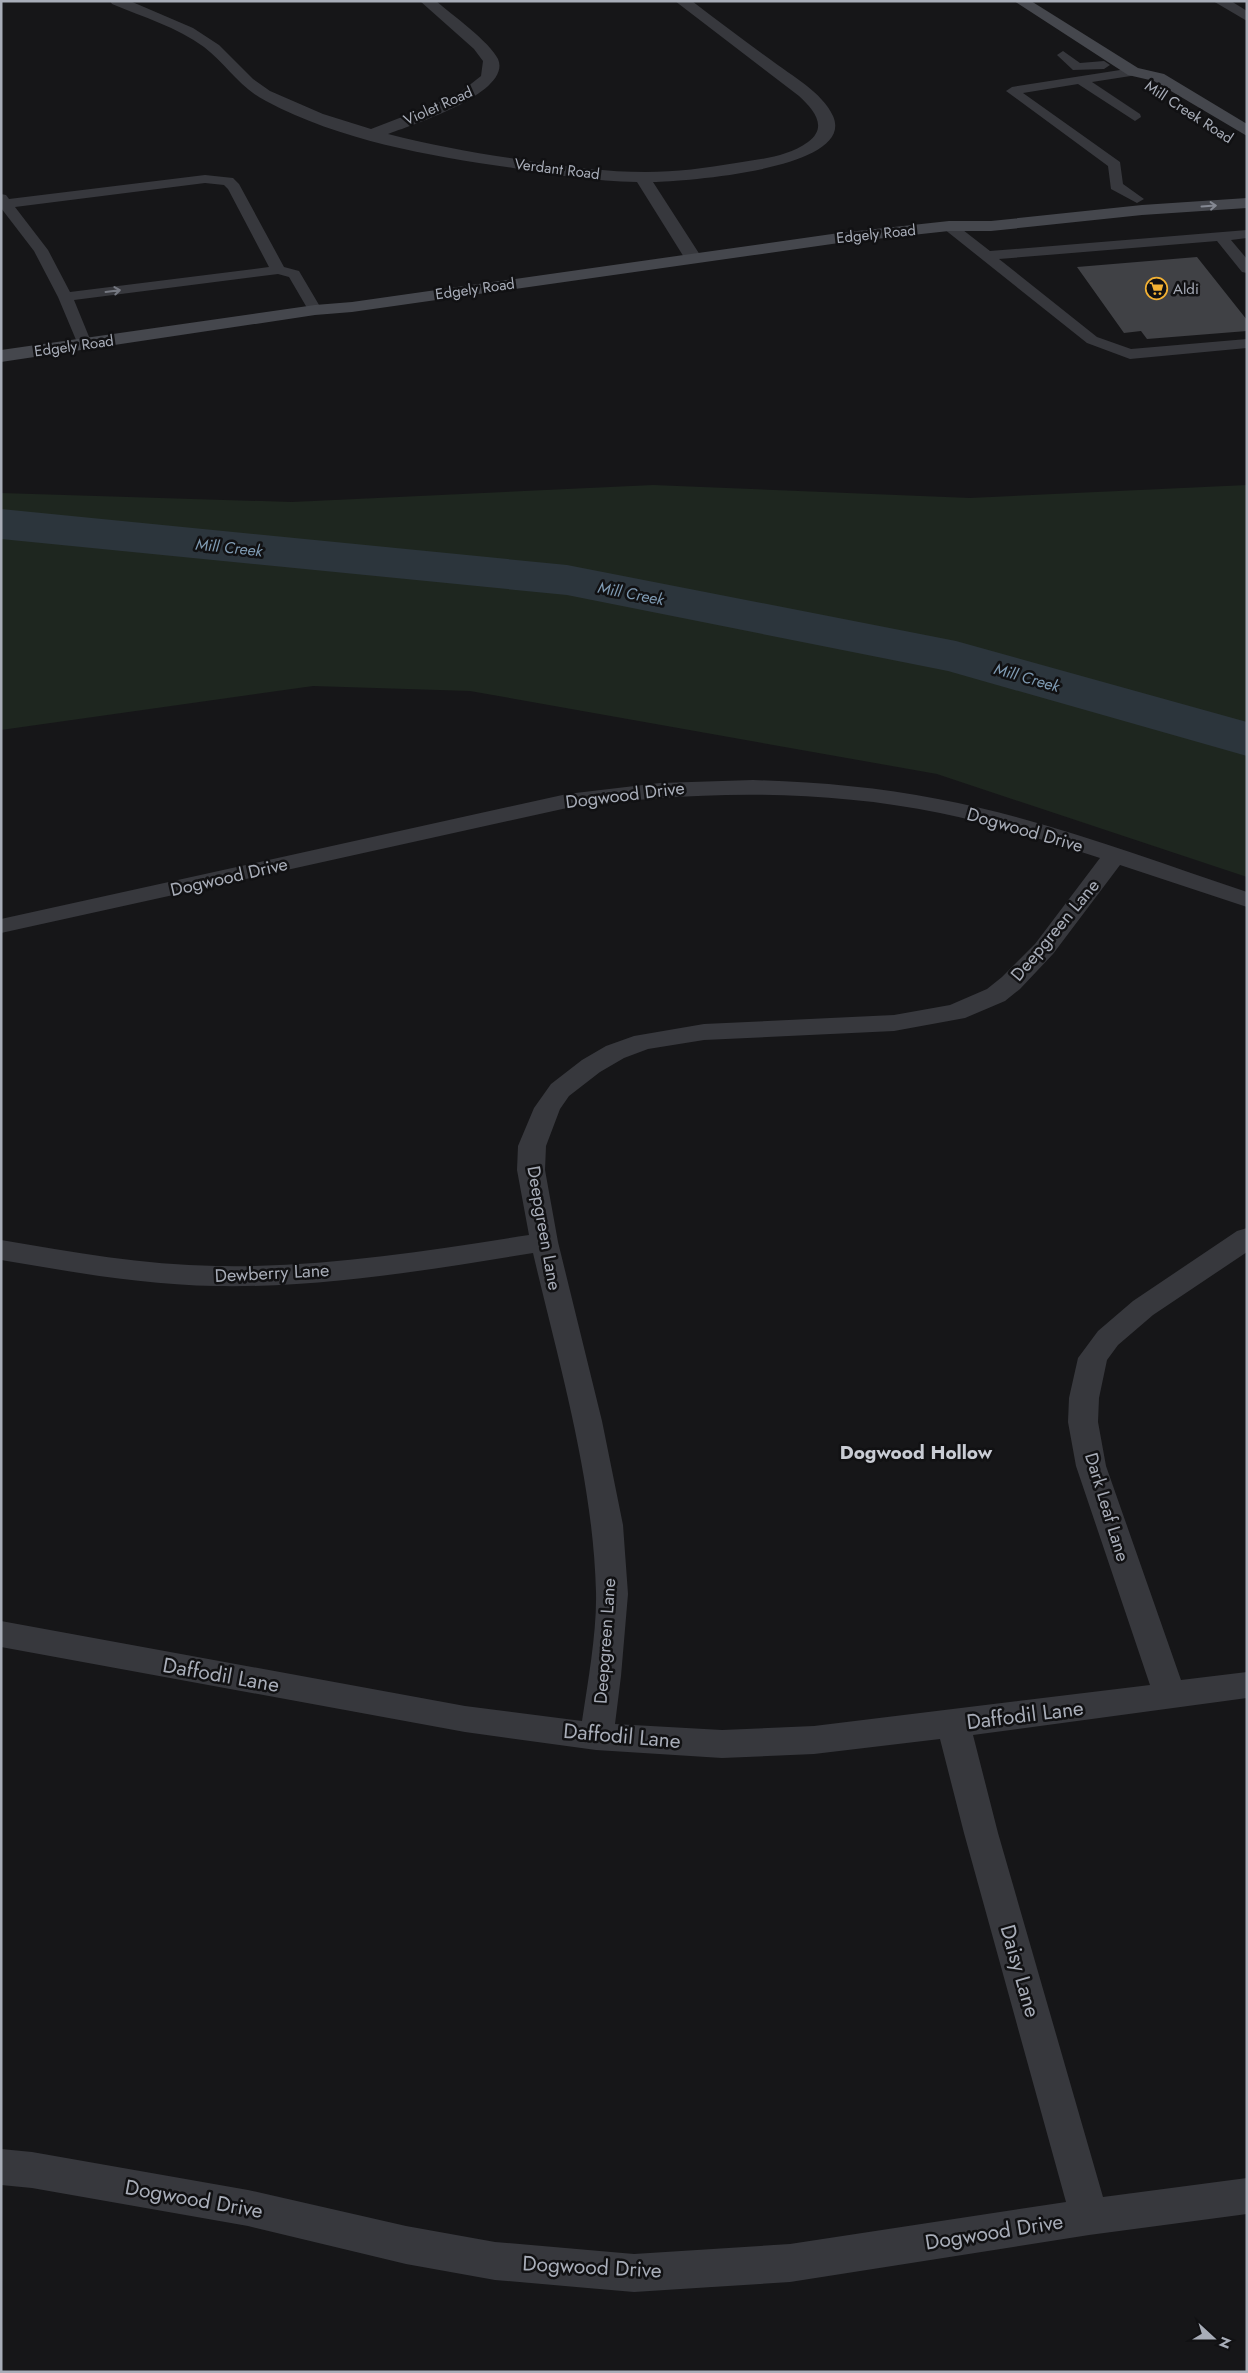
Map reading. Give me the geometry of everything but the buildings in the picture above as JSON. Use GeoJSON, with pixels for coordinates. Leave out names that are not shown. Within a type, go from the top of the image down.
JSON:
{"type":"FeatureCollection","features":[{"type":"Feature","properties":{"kind":"main road","name":"Mill Creek Road"},"geometry":{"type":"LineString","coordinates":[[1021,1],[1126,68],[1141,83],[1243,132]]}},
{"type":"Feature","properties":{"kind":"main road","name":"Edgely Road"},"geometry":{"type":"LineString","coordinates":[[948,226],[969,218],[1137,199],[1247,190]]}},
{"type":"Feature","properties":{"kind":"main road","name":"Edgely Road"},"geometry":{"type":"LineString","coordinates":[[1,356],[315,310],[352,307],[839,238],[948,226],[991,226],[1142,210],[1247,204]]}},
{"type":"Feature","properties":{"kind":"street","name":"Verdant Road"},"geometry":{"type":"LineString","coordinates":[[117,1],[199,37],[230,62],[254,88],[287,105],[371,135],[450,155],[587,174],[667,177],[764,164],[809,149],[820,141],[827,126],[827,118],[820,108],[805,93],[682,1]]}},
{"type":"Feature","properties":{"kind":"street","name":"Violet Road"},"geometry":{"type":"LineString","coordinates":[[371,135],[472,92],[487,80],[491,72],[491,60],[479,46],[428,1]]}},
{"type":"Feature","properties":{"kind":"street"},"geometry":{"type":"LineString","coordinates":[[1220,1],[1247,17]]}},
{"type":"Feature","properties":{"kind":"street"},"geometry":{"type":"LineString","coordinates":[[642,177],[693,258]]}},
{"type":"Feature","properties":{"kind":"street","name":"Dogwood Drive"},"geometry":{"type":"LineString","coordinates":[[1,926],[567,801],[626,791],[692,786],[800,789],[881,796],[941,807],[1033,831],[1247,900]]}},
{"type":"Feature","properties":{"kind":"street","name":"Deepgreen Lane"},"geometry":{"type":"LineString","coordinates":[[596,1736],[605,1676],[612,1594],[607,1525],[587,1421],[544,1242],[531,1170],[532,1146],[547,1108],[560,1090],[590,1066],[615,1052],[643,1042],[704,1032],[894,1023],[956,1012],[996,995],[1012,983],[1044,949],[1114,856]]}},
{"type":"Feature","properties":{"kind":"street","name":"Dark Leaf Lane"},"geometry":{"type":"LineString","coordinates":[[1170,1696],[1091,1466],[1083,1422],[1084,1398],[1093,1358],[1108,1338],[1143,1308],[1247,1238]]}},
{"type":"Feature","properties":{"kind":"street","name":"Dewberry Lane"},"geometry":{"type":"LineString","coordinates":[[1,1250],[143,1272],[218,1276],[306,1273],[544,1242]]}},
{"type":"Feature","properties":{"kind":"street","name":"Daffodil Lane"},"geometry":{"type":"LineString","coordinates":[[1,1634],[465,1719],[596,1736],[722,1744],[814,1740],[953,1724],[1247,1685]]}},
{"type":"Feature","properties":{"kind":"street","name":"Daisy Lane"},"geometry":{"type":"LineString","coordinates":[[953,1724],[981,1833],[1089,2217]]}},
{"type":"Feature","properties":{"kind":"street","name":"Dogwood Drive"},"geometry":{"type":"LineString","coordinates":[[1,2167],[32,2170],[248,2208],[406,2245],[495,2261],[634,2273],[790,2263],[1089,2217],[1247,2196]]}},
{"type":"Feature","properties":{"kind":"lane"},"geometry":{"type":"LineString","coordinates":[[1063,55],[1077,67],[1126,68]]}},
{"type":"Feature","properties":{"kind":"lane"},"geometry":{"type":"LineString","coordinates":[[1126,68],[1080,80],[1012,91],[1115,165],[1116,186],[1137,199]]}},
{"type":"Feature","properties":{"kind":"lane"},"geometry":{"type":"LineString","coordinates":[[1080,80],[1135,117]]}},
{"type":"Feature","properties":{"kind":"lane"},"geometry":{"type":"LineString","coordinates":[[4,201],[206,180],[228,181],[234,186],[278,270]]}},
{"type":"Feature","properties":{"kind":"lane"},"geometry":{"type":"LineString","coordinates":[[4,201],[41,250],[65,297],[84,344]]}},
{"type":"Feature","properties":{"kind":"lane"},"geometry":{"type":"LineString","coordinates":[[948,226],[1092,340],[1130,354],[1247,343]]}},
{"type":"Feature","properties":{"kind":"lane"},"geometry":{"type":"LineString","coordinates":[[986,256],[1247,234]]}},
{"type":"Feature","properties":{"kind":"lane"},"geometry":{"type":"LineString","coordinates":[[1221,236],[1247,268]]}},
{"type":"Feature","properties":{"kind":"lane"},"geometry":{"type":"LineString","coordinates":[[65,297],[278,270],[294,274],[315,310]]}},
{"type":"Feature","properties":{"kind":"shaded area"},"geometry":{"type":"Polygon","coordinates":[[[653,485],[970,498],[1247,485],[1247,877],[937,774],[470,691],[313,686],[1,730],[1,493],[292,502],[653,485]]]}},
{"type":"Feature","properties":{"kind":"waterway","name":"Mill Creek"},"geometry":{"type":"LineString","coordinates":[[1,524],[567,580],[956,657],[1247,739]]}},
{"type":"Feature","properties":{"kind":"place","name":"Aldi"},"geometry":{"type":"Point","coordinates":[1157,289]}},
{"type":"Feature","properties":{"kind":"district","name":"Dogwood Hollow"},"geometry":{"type":"Point","coordinates":[916,1452]}}]}
